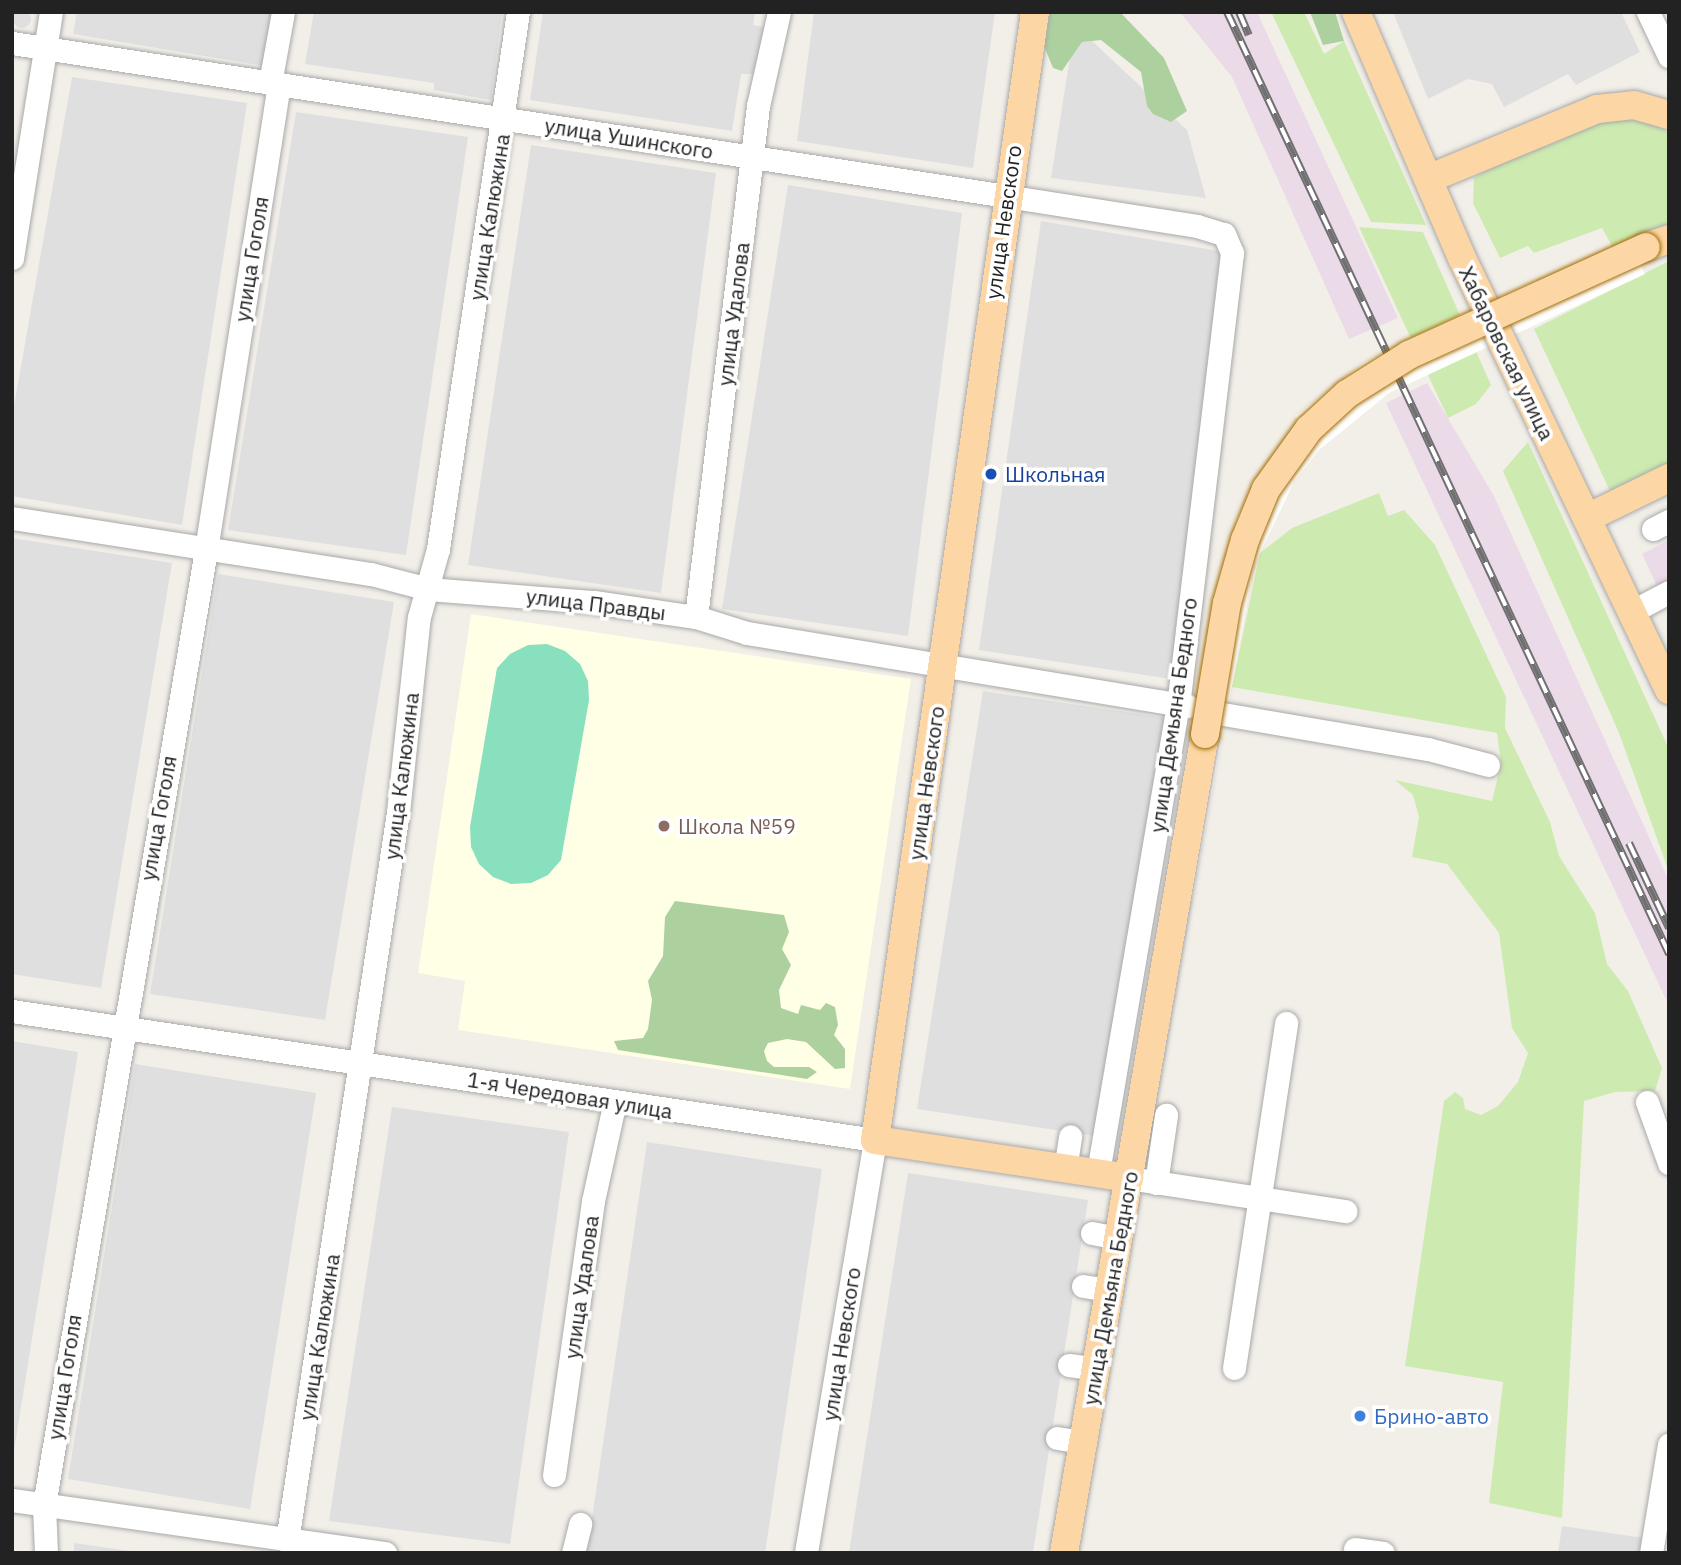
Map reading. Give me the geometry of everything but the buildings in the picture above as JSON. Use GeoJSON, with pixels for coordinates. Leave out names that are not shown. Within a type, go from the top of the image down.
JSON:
{"type":"FeatureCollection","features":[{"type":"Feature","properties":{"kind":"main road","name":"улица Невского"},"geometry":{"type":"LineString","coordinates":[[875,1140],[943,666],[1006,196],[1035,12]]}},
{"type":"Feature","properties":{"kind":"main road","name":"Хабаровская улица"},"geometry":{"type":"LineString","coordinates":[[1356,12],[1428,179],[1669,690]]}},
{"type":"Feature","properties":{"kind":"main road"},"geometry":{"type":"LineString","coordinates":[[1428,179],[1597,109],[1634,105],[1669,115]]}},
{"type":"Feature","properties":{"kind":"main road","name":"улица Демьяна Бедного"},"geometry":{"type":"LineString","coordinates":[[1064,1553],[1070,1440],[1105,1235],[1129,1178],[1214,724],[1227,603],[1245,540],[1266,489],[1309,429],[1347,394],[1409,355],[1661,242]]}},
{"type":"Feature","properties":{"kind":"main road"},"geometry":{"type":"LineString","coordinates":[[1587,518],[1669,478]]}},
{"type":"Feature","properties":{"kind":"main road","name":"1-я Чередовая улица"},"geometry":{"type":"LineString","coordinates":[[875,1140],[1129,1178]]}},
{"type":"Feature","properties":{"kind":"street"},"geometry":{"type":"LineString","coordinates":[[12,258],[51,12]]}},
{"type":"Feature","properties":{"kind":"street","name":"улица Гоголя"},"geometry":{"type":"LineString","coordinates":[[46,1553],[44,1504],[121,1027],[206,550],[283,12]]}},
{"type":"Feature","properties":{"kind":"street","name":"улица Калюжина"},"geometry":{"type":"LineString","coordinates":[[287,1541],[398,812],[419,617],[438,550],[518,12]]}},
{"type":"Feature","properties":{"kind":"street","name":"улица Удалова"},"geometry":{"type":"LineString","coordinates":[[696,617],[752,157],[779,12]]}},
{"type":"Feature","properties":{"kind":"street"},"geometry":{"type":"LineString","coordinates":[[1656,16],[1669,56]]}},
{"type":"Feature","properties":{"kind":"street","name":"улица Ушинского"},"geometry":{"type":"LineString","coordinates":[[12,43],[1213,229],[1224,234],[1231,253]]}},
{"type":"Feature","properties":{"kind":"street","name":"улица Демьяна Бедного"},"geometry":{"type":"LineString","coordinates":[[1098,1174],[1183,705],[1231,253]]}},
{"type":"Feature","properties":{"kind":"street","name":"улица Правды"},"geometry":{"type":"LineString","coordinates":[[12,518],[371,574],[428,589],[594,602],[696,617],[747,633],[1183,705]]}},
{"type":"Feature","properties":{"kind":"street"},"geometry":{"type":"LineString","coordinates":[[1632,612],[1669,592]]}},
{"type":"Feature","properties":{"kind":"street"},"geometry":{"type":"LineString","coordinates":[[1214,724],[1428,749],[1488,765]]}},
{"type":"Feature","properties":{"kind":"street","name":"1-я Чередовая улица"},"geometry":{"type":"LineString","coordinates":[[12,1011],[875,1140]]}},
{"type":"Feature","properties":{"kind":"street"},"geometry":{"type":"LineString","coordinates":[[1234,1368],[1286,1023]]}},
{"type":"Feature","properties":{"kind":"street","name":"улица Удалова"},"geometry":{"type":"LineString","coordinates":[[554,1475],[593,1201],[615,1101]]}},
{"type":"Feature","properties":{"kind":"street"},"geometry":{"type":"LineString","coordinates":[[1647,1102],[1669,1163]]}},
{"type":"Feature","properties":{"kind":"street"},"geometry":{"type":"LineString","coordinates":[[1156,1183],[1166,1115]]}},
{"type":"Feature","properties":{"kind":"street"},"geometry":{"type":"LineString","coordinates":[[1065,1169],[1070,1136]]}},
{"type":"Feature","properties":{"kind":"street","name":"улица Невского"},"geometry":{"type":"LineString","coordinates":[[806,1553],[875,1140]]}},
{"type":"Feature","properties":{"kind":"street"},"geometry":{"type":"LineString","coordinates":[[1129,1178],[1345,1211]]}},
{"type":"Feature","properties":{"kind":"street"},"geometry":{"type":"LineString","coordinates":[[1651,1553],[1665,1487],[1669,1444]]}},
{"type":"Feature","properties":{"kind":"street"},"geometry":{"type":"LineString","coordinates":[[12,1500],[385,1553]]}},
{"type":"Feature","properties":{"kind":"street"},"geometry":{"type":"LineString","coordinates":[[573,1553],[580,1524]]}},
{"type":"Feature","properties":{"kind":"street"},"geometry":{"type":"LineString","coordinates":[[1355,1549],[1383,1553]]}},
{"type":"Feature","properties":{"kind":"shaded area"},"geometry":{"type":"Polygon","coordinates":[[[22,10],[28,13],[31,19],[28,25],[22,28],[16,25],[13,19],[16,13],[22,10]]]}},
{"type":"Feature","properties":{"kind":"shaded area"},"geometry":{"type":"Polygon","coordinates":[[[77,12],[274,12],[265,66],[73,34],[77,12]]]}},
{"type":"Feature","properties":{"kind":"shaded area"},"geometry":{"type":"Polygon","coordinates":[[[314,12],[502,12],[491,100],[434,90],[434,83],[305,64],[314,12]]]}},
{"type":"Feature","properties":{"kind":"shaded area"},"geometry":{"type":"Polygon","coordinates":[[[543,12],[755,12],[753,25],[768,28],[759,74],[741,74],[732,131],[530,100],[543,12]]]}},
{"type":"Feature","properties":{"kind":"shaded area"},"geometry":{"type":"Polygon","coordinates":[[[814,12],[995,12],[973,168],[797,141],[814,12]]]}},
{"type":"Feature","properties":{"kind":"shaded area"},"geometry":{"type":"Polygon","coordinates":[[[1180,12],[1257,12],[1398,318],[1349,339],[1232,77],[1180,12]]]}},
{"type":"Feature","properties":{"kind":"shaded area"},"geometry":{"type":"Polygon","coordinates":[[[1393,12],[1621,12],[1640,52],[1576,85],[1568,74],[1504,107],[1492,84],[1468,79],[1428,99],[1393,12]]]}},
{"type":"Feature","properties":{"kind":"shaded area"},"geometry":{"type":"Polygon","coordinates":[[[1075,25],[1187,130],[1206,198],[1051,178],[1075,25]]]}},
{"type":"Feature","properties":{"kind":"shaded area"},"geometry":{"type":"Polygon","coordinates":[[[72,77],[247,103],[182,525],[12,496],[12,417],[72,77]]]}},
{"type":"Feature","properties":{"kind":"shaded area"},"geometry":{"type":"Polygon","coordinates":[[[296,112],[468,137],[406,555],[228,530],[296,112]]]}},
{"type":"Feature","properties":{"kind":"shaded area"},"geometry":{"type":"Polygon","coordinates":[[[531,145],[716,173],[661,593],[468,565],[531,145]]]}},
{"type":"Feature","properties":{"kind":"shaded area"},"geometry":{"type":"Polygon","coordinates":[[[788,185],[962,213],[908,636],[722,609],[788,185]]]}},
{"type":"Feature","properties":{"kind":"shaded area"},"geometry":{"type":"Polygon","coordinates":[[[1041,221],[1225,252],[1171,679],[979,650],[1041,221]]]}},
{"type":"Feature","properties":{"kind":"shaded area"},"geometry":{"type":"Polygon","coordinates":[[[1427,383],[1494,496],[1669,881],[1669,1006],[1386,403],[1427,383]]]}},
{"type":"Feature","properties":{"kind":"shaded area"},"geometry":{"type":"Polygon","coordinates":[[[12,538],[172,563],[101,988],[12,974],[12,538]]]}},
{"type":"Feature","properties":{"kind":"shaded area"},"geometry":{"type":"Polygon","coordinates":[[[1669,540],[1669,612],[1642,554],[1669,540]]]}},
{"type":"Feature","properties":{"kind":"shaded area"},"geometry":{"type":"Polygon","coordinates":[[[218,574],[394,602],[325,1020],[150,994],[218,574]]]}},
{"type":"Feature","properties":{"kind":"shaded area","name":"Школа №59"},"geometry":{"type":"Polygon","coordinates":[[[471,614],[911,679],[850,1089],[458,1030],[465,981],[418,973],[471,614]]]}},
{"type":"Feature","properties":{"kind":"shaded area"},"geometry":{"type":"Polygon","coordinates":[[[983,691],[1167,718],[1101,1137],[917,1109],[983,691]]]}},
{"type":"Feature","properties":{"kind":"shaded area"},"geometry":{"type":"Polygon","coordinates":[[[12,1041],[78,1052],[12,1463],[12,1041]]]}},
{"type":"Feature","properties":{"kind":"shaded area"},"geometry":{"type":"Polygon","coordinates":[[[135,1064],[316,1093],[250,1509],[68,1479],[135,1064]]]}},
{"type":"Feature","properties":{"kind":"shaded area"},"geometry":{"type":"Polygon","coordinates":[[[392,1107],[569,1132],[510,1544],[329,1521],[392,1107]]]}},
{"type":"Feature","properties":{"kind":"shaded area"},"geometry":{"type":"Polygon","coordinates":[[[647,1142],[822,1169],[765,1553],[587,1553],[647,1142]]]}},
{"type":"Feature","properties":{"kind":"shaded area"},"geometry":{"type":"Polygon","coordinates":[[[908,1173],[1088,1200],[1033,1553],[849,1553],[908,1173]]]}},
{"type":"Feature","properties":{"kind":"shaded area"},"geometry":{"type":"Polygon","coordinates":[[[1562,1526],[1644,1538],[1642,1553],[1558,1553],[1562,1526]]]}},
{"type":"Feature","properties":{"kind":"shaded area"},"geometry":{"type":"Polygon","coordinates":[[[74,1543],[144,1553],[74,1553],[74,1543]]]}},
{"type":"Feature","properties":{"kind":"green space"},"geometry":{"type":"Polygon","coordinates":[[[1050,12],[1120,12],[1164,58],[1187,111],[1171,122],[1153,114],[1147,106],[1141,72],[1101,40],[1082,42],[1062,71],[1053,68],[1044,46],[1050,12]]]}},
{"type":"Feature","properties":{"kind":"green space"},"geometry":{"type":"Polygon","coordinates":[[[1271,12],[1304,12],[1324,54],[1344,41],[1426,225],[1371,222],[1271,12]]]}},
{"type":"Feature","properties":{"kind":"green space"},"geometry":{"type":"Polygon","coordinates":[[[1310,12],[1335,12],[1344,41],[1323,45],[1310,12]]]}},
{"type":"Feature","properties":{"kind":"green space"},"geometry":{"type":"Polygon","coordinates":[[[1640,117],[1669,133],[1669,226],[1612,246],[1602,228],[1534,253],[1528,246],[1500,258],[1473,203],[1474,178],[1509,157],[1607,120],[1640,117]]]}},
{"type":"Feature","properties":{"kind":"green space"},"geometry":{"type":"Polygon","coordinates":[[[1359,227],[1423,232],[1491,385],[1476,404],[1448,418],[1359,227]]]}},
{"type":"Feature","properties":{"kind":"green space"},"geometry":{"type":"Polygon","coordinates":[[[1669,261],[1669,467],[1610,491],[1534,329],[1669,261]]]}},
{"type":"Feature","properties":{"kind":"green space"},"geometry":{"type":"Polygon","coordinates":[[[1528,442],[1669,749],[1669,872],[1619,733],[1503,471],[1528,442]]]}},
{"type":"Feature","properties":{"kind":"green space"},"geometry":{"type":"Polygon","coordinates":[[[1379,493],[1388,516],[1404,510],[1435,545],[1506,697],[1505,728],[1550,822],[1559,856],[1595,913],[1607,964],[1628,991],[1662,1068],[1655,1091],[1615,1092],[1584,1101],[1562,1518],[1489,1503],[1503,1382],[1405,1366],[1444,1101],[1455,1092],[1463,1098],[1465,1109],[1481,1115],[1498,1106],[1518,1082],[1528,1053],[1512,1028],[1499,933],[1447,864],[1412,857],[1419,817],[1413,795],[1395,780],[1492,801],[1501,763],[1497,733],[1232,687],[1260,553],[1292,528],[1379,493]]]}},
{"type":"Feature","properties":{"kind":"green space"},"geometry":{"type":"Polygon","coordinates":[[[547,644],[565,651],[580,664],[588,681],[589,700],[561,860],[548,875],[531,883],[511,884],[493,877],[479,864],[471,847],[470,827],[497,668],[510,654],[528,645],[547,644]]]}},
{"type":"Feature","properties":{"kind":"green space"},"geometry":{"type":"Polygon","coordinates":[[[675,901],[784,915],[789,932],[782,949],[791,965],[779,990],[781,1008],[798,1014],[801,1005],[820,1010],[826,1003],[835,1007],[838,1025],[834,1035],[845,1049],[845,1068],[835,1069],[806,1042],[787,1039],[768,1043],[764,1051],[767,1061],[774,1067],[809,1067],[817,1072],[807,1079],[618,1050],[614,1041],[643,1038],[648,1029],[652,1000],[648,981],[663,956],[665,917],[675,901]]]}},
{"type":"Feature","properties":{"kind":"pier"},"geometry":{"type":"Polygon","coordinates":[[[1629,242],[1645,274],[1389,393],[1319,450],[1294,482],[1254,566],[1193,897],[1165,892],[1218,580],[1238,516],[1264,469],[1299,421],[1295,416],[1363,363],[1408,339],[1536,280],[1539,286],[1629,242]]]}},
{"type":"Feature","properties":{"kind":"railway"},"geometry":{"type":"LineString","coordinates":[[1227,12],[1669,954]]}},
{"type":"Feature","properties":{"kind":"railway"},"geometry":{"type":"LineString","coordinates":[[1239,12],[1249,35]]}},
{"type":"Feature","properties":{"kind":"railway"},"geometry":{"type":"LineString","coordinates":[[1629,843],[1669,928]]}},
{"type":"Feature","properties":{"kind":"place","name":"Школьная"},"geometry":{"type":"Point","coordinates":[991,474]}},
{"type":"Feature","properties":{"kind":"place","name":"Школа №59"},"geometry":{"type":"Point","coordinates":[664,826]}},
{"type":"Feature","properties":{"kind":"place","name":"Брино-авто"},"geometry":{"type":"Point","coordinates":[1360,1416]}}]}
